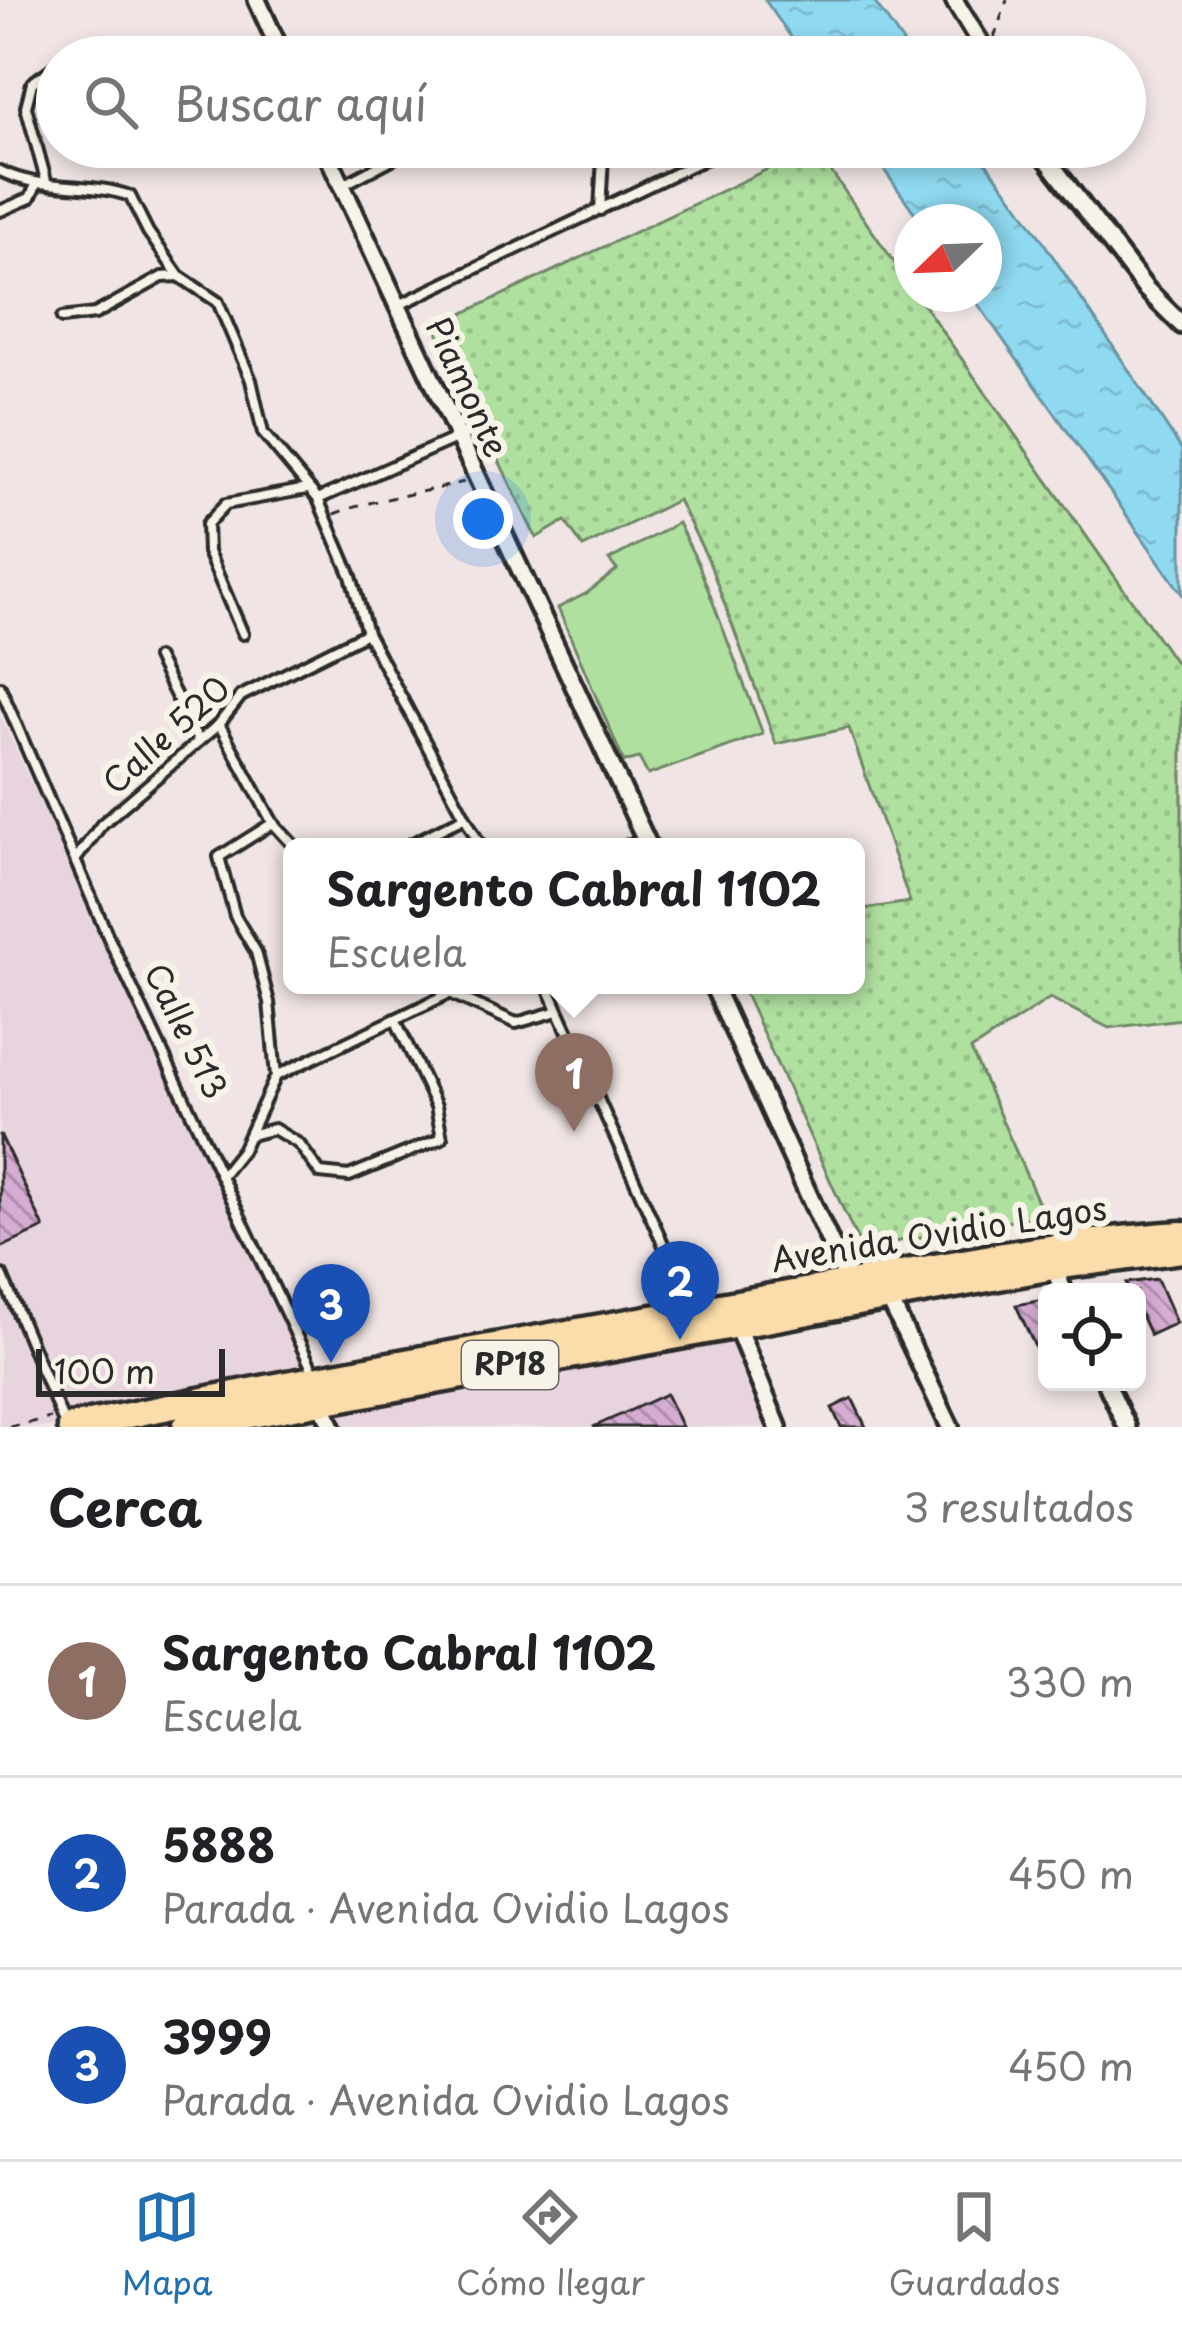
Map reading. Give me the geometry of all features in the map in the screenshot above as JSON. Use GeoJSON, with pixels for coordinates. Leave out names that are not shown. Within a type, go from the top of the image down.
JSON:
{"type":"FeatureCollection","features":[{"type":"Feature","properties":{"kind":"main road","name":"Avenida Ovidio Lagos"},"geometry":{"type":"LineString","coordinates":[[68,1427],[318,1388],[1182,1234]]}},
{"type":"Feature","properties":{"kind":"main road","name":"Avenida Ovidio Lagos"},"geometry":{"type":"LineString","coordinates":[[1049,1257],[1182,1250]]}},
{"type":"Feature","properties":{"kind":"main road","name":"Avenida Ovidio Lagos"},"geometry":{"type":"LineString","coordinates":[[185,1427],[318,1388]]}},
{"type":"Feature","properties":{"kind":"street"},"geometry":{"type":"LineString","coordinates":[[257,0],[273,36]]}},
{"type":"Feature","properties":{"kind":"street"},"geometry":{"type":"LineString","coordinates":[[953,0],[980,36]]}},
{"type":"Feature","properties":{"kind":"street","name":"Piamonte"},"geometry":{"type":"LineString","coordinates":[[334,168],[645,838]]}},
{"type":"Feature","properties":{"kind":"street"},"geometry":{"type":"LineString","coordinates":[[1052,168],[1145,288],[1182,325]]}},
{"type":"Feature","properties":{"kind":"street"},"geometry":{"type":"LineString","coordinates":[[716,994],[853,1292]]}},
{"type":"Feature","properties":{"kind":"street"},"geometry":{"type":"LineString","coordinates":[[1049,1257],[1060,1283]]}},
{"type":"Feature","properties":{"kind":"street"},"geometry":{"type":"LineString","coordinates":[[884,1286],[950,1427]]}},
{"type":"Feature","properties":{"kind":"street"},"geometry":{"type":"LineString","coordinates":[[732,1313],[778,1427]]}},
{"type":"Feature","properties":{"kind":"street"},"geometry":{"type":"LineString","coordinates":[[318,1388],[332,1427]]}},
{"type":"Feature","properties":{"kind":"street"},"geometry":{"type":"LineString","coordinates":[[1110,1391],[1127,1427]]}},
{"type":"Feature","properties":{"kind":"lane"},"geometry":{"type":"LineString","coordinates":[[36,80],[26,107],[36,152]]}},
{"type":"Feature","properties":{"kind":"lane"},"geometry":{"type":"LineString","coordinates":[[39,168],[43,184]]}},
{"type":"Feature","properties":{"kind":"lane"},"geometry":{"type":"LineString","coordinates":[[342,186],[376,168]]}},
{"type":"Feature","properties":{"kind":"lane"},"geometry":{"type":"LineString","coordinates":[[600,211],[602,168]]}},
{"type":"Feature","properties":{"kind":"lane"},"geometry":{"type":"LineString","coordinates":[[397,306],[687,168]]}},
{"type":"Feature","properties":{"kind":"lane"},"geometry":{"type":"LineString","coordinates":[[0,171],[43,184],[114,190],[130,196],[179,276],[218,302],[251,380],[263,433],[318,499],[352,575],[367,632],[476,838]]}},
{"type":"Feature","properties":{"kind":"lane"},"geometry":{"type":"LineString","coordinates":[[0,211],[30,199],[43,184]]}},
{"type":"Feature","properties":{"kind":"lane"},"geometry":{"type":"LineString","coordinates":[[62,318],[95,314],[162,277],[179,276]]}},
{"type":"Feature","properties":{"kind":"lane"},"geometry":{"type":"LineString","coordinates":[[318,499],[458,437]]}},
{"type":"Feature","properties":{"kind":"lane"},"geometry":{"type":"LineString","coordinates":[[243,634],[208,552],[207,524],[226,504],[308,489]]}},
{"type":"Feature","properties":{"kind":"lane","name":"Calle 520"},"geometry":{"type":"LineString","coordinates":[[76,860],[102,824],[219,724],[241,696],[367,632]]}},
{"type":"Feature","properties":{"kind":"lane"},"geometry":{"type":"LineString","coordinates":[[157,658],[198,740]]}},
{"type":"Feature","properties":{"kind":"lane","name":"Calle 513"},"geometry":{"type":"LineString","coordinates":[[0,687],[110,941],[318,1388]]}},
{"type":"Feature","properties":{"kind":"lane"},"geometry":{"type":"LineString","coordinates":[[219,724],[273,823],[287,838]]}},
{"type":"Feature","properties":{"kind":"lane"},"geometry":{"type":"LineString","coordinates":[[423,838],[465,817]]}},
{"type":"Feature","properties":{"kind":"lane"},"geometry":{"type":"LineString","coordinates":[[222,1175],[249,1136],[276,1076],[269,1002],[256,952],[236,916],[219,857],[273,823]]}},
{"type":"Feature","properties":{"kind":"lane"},"geometry":{"type":"LineString","coordinates":[[276,1076],[448,994]]}},
{"type":"Feature","properties":{"kind":"lane"},"geometry":{"type":"LineString","coordinates":[[452,994],[516,1023],[558,1011]]}},
{"type":"Feature","properties":{"kind":"lane"},"geometry":{"type":"LineString","coordinates":[[551,994],[696,1319]]}},
{"type":"Feature","properties":{"kind":"lane"},"geometry":{"type":"LineString","coordinates":[[249,1136],[274,1129],[299,1144],[320,1174],[349,1176],[442,1138],[436,1106],[394,1019]]}},
{"type":"Feature","properties":{"kind":"lane"},"geometry":{"type":"LineString","coordinates":[[2,1275],[68,1427]]}},
{"type":"Feature","properties":{"kind":"path"},"geometry":{"type":"LineString","coordinates":[[996,36],[1007,0]]}},
{"type":"Feature","properties":{"kind":"path"},"geometry":{"type":"LineString","coordinates":[[327,517],[376,499],[477,478]]}},
{"type":"Feature","properties":{"kind":"shaded area"},"geometry":{"type":"Polygon","coordinates":[[[0,715],[307,1378],[729,1302],[778,1427],[0,1427],[0,715]]]}},
{"type":"Feature","properties":{"kind":"green space"},"geometry":{"type":"Polygon","coordinates":[[[770,168],[829,168],[894,262],[894,312],[929,312],[1182,672],[1182,1019],[1109,1028],[1050,998],[971,1050],[1044,1215],[861,1248],[745,994],[865,994],[865,909],[910,902],[849,728],[776,744],[708,559],[678,500],[583,547],[565,521],[536,538],[435,327],[770,168]]]}},
{"type":"Feature","properties":{"kind":"green space"},"geometry":{"type":"Polygon","coordinates":[[[678,523],[698,563],[763,734],[648,775],[639,758],[624,762],[558,608],[617,570],[609,560],[678,523]]]}},
{"type":"Feature","properties":{"kind":"water"},"geometry":{"type":"Polygon","coordinates":[[[765,0],[873,0],[898,36],[790,36],[765,0]]]}},
{"type":"Feature","properties":{"kind":"water"},"geometry":{"type":"Polygon","coordinates":[[[883,168],[990,168],[1020,207],[1182,450],[1182,594],[984,312],[1002,312],[1002,204],[908,204],[883,168]]]}},
{"type":"Feature","properties":{"kind":"building"},"geometry":{"type":"Polygon","coordinates":[[[0,1134],[44,1228],[0,1248],[0,1134]]]}},
{"type":"Feature","properties":{"kind":"building"},"geometry":{"type":"Polygon","coordinates":[[[1157,1279],[1176,1323],[1150,1335],[1146,1283],[1126,1283],[1157,1279]]]}},
{"type":"Feature","properties":{"kind":"building"},"geometry":{"type":"Polygon","coordinates":[[[1038,1301],[1038,1351],[1037,1351],[1016,1305],[1038,1301]]]}},
{"type":"Feature","properties":{"kind":"building"},"geometry":{"type":"Polygon","coordinates":[[[666,1394],[682,1427],[593,1427],[629,1411],[666,1394]]]}},
{"type":"Feature","properties":{"kind":"building"},"geometry":{"type":"Polygon","coordinates":[[[852,1398],[866,1427],[841,1427],[832,1408],[852,1398]]]}},
{"type":"Feature","properties":{"kind":"place","name":"Sargento Cabral 1102"},"geometry":{"type":"Point","coordinates":[574,1132]}},
{"type":"Feature","properties":{"kind":"place","name":"5888"},"geometry":{"type":"Point","coordinates":[680,1340]}},
{"type":"Feature","properties":{"kind":"place","name":"3999"},"geometry":{"type":"Point","coordinates":[331,1363]}}]}
